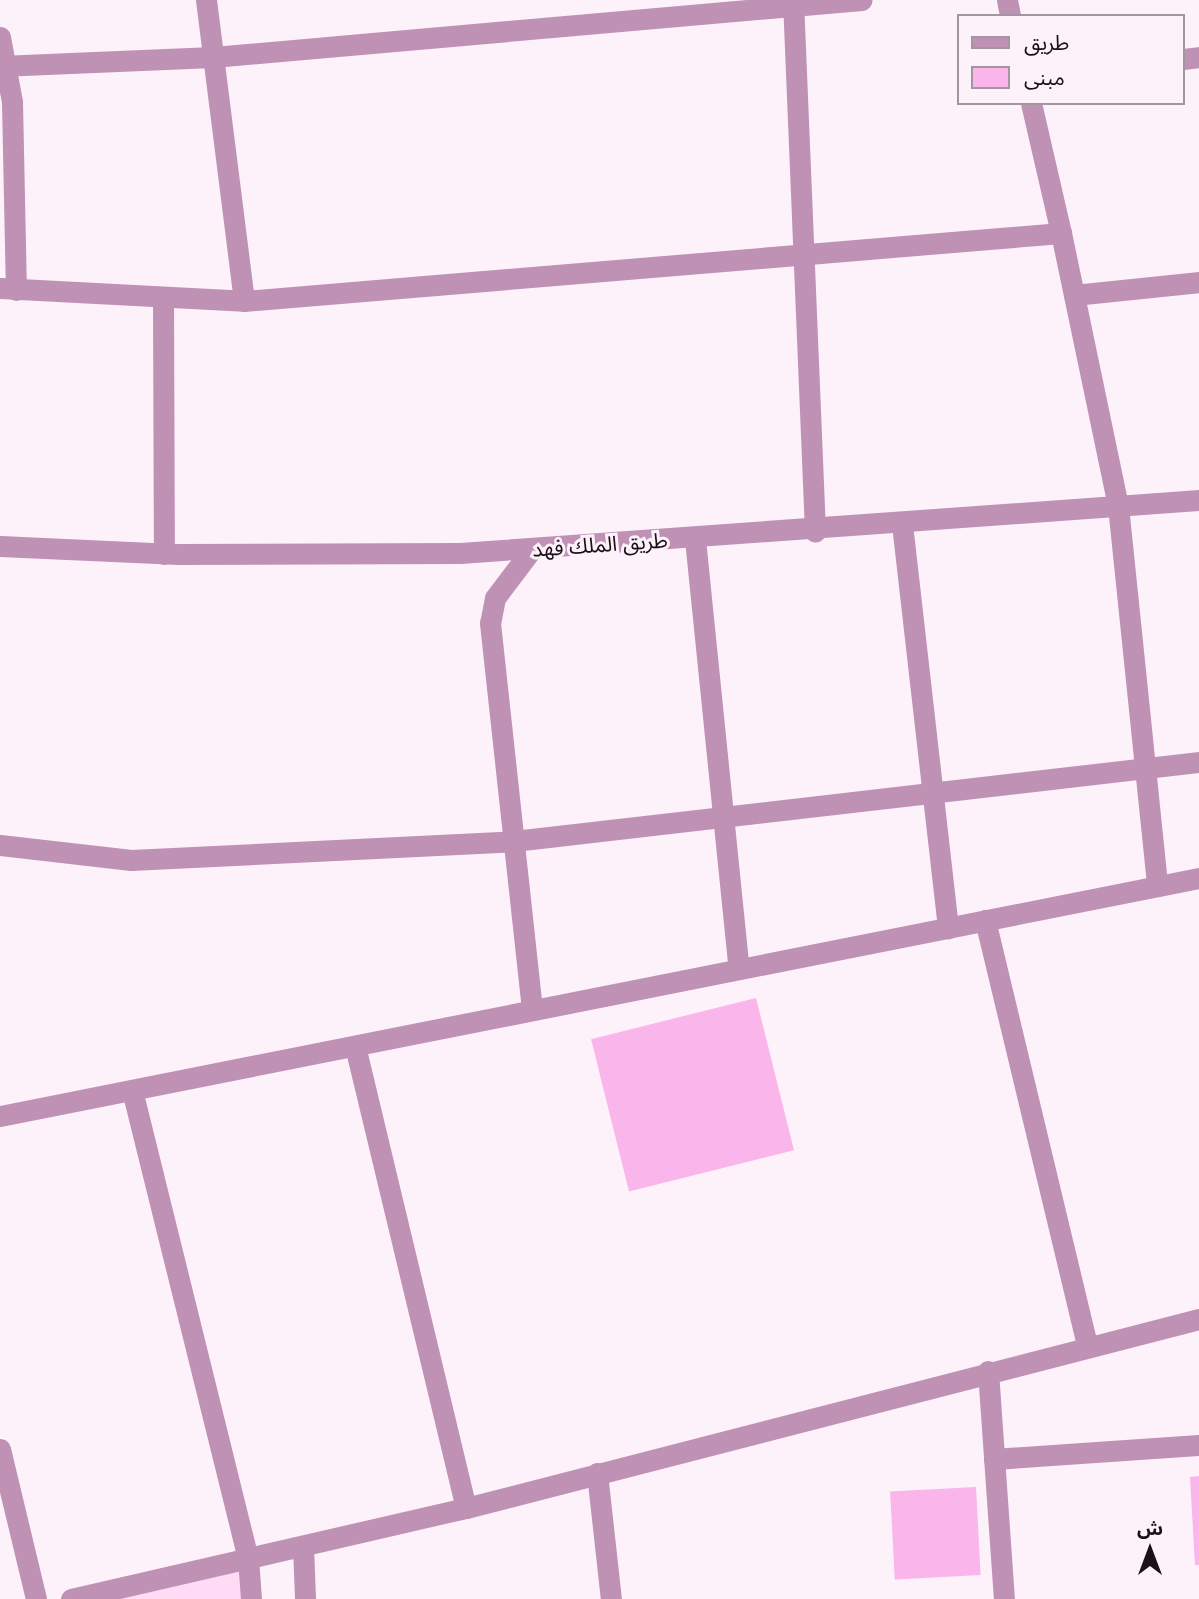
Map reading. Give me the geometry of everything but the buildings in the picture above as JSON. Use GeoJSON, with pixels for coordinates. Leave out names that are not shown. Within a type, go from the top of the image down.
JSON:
{"type":"FeatureCollection","features":[{"type":"Feature","properties":{"kind":"street"},"geometry":{"type":"LineString","coordinates":[[206,0],[244,301]]}},
{"type":"Feature","properties":{"kind":"street"},"geometry":{"type":"LineString","coordinates":[[3,66],[213,57],[861,0]]}},
{"type":"Feature","properties":{"kind":"street"},"geometry":{"type":"LineString","coordinates":[[793,4],[808,257],[815,531]]}},
{"type":"Feature","properties":{"kind":"street"},"geometry":{"type":"LineString","coordinates":[[0,37],[8,289],[244,301],[808,257],[1061,233]]}},
{"type":"Feature","properties":{"kind":"street"},"geometry":{"type":"LineString","coordinates":[[1031,105],[1118,506],[1157,886]]}},
{"type":"Feature","properties":{"kind":"street"},"geometry":{"type":"LineString","coordinates":[[1074,295],[1199,282]]}},
{"type":"Feature","properties":{"kind":"street"},"geometry":{"type":"LineString","coordinates":[[163,297],[164,554]]}},
{"type":"Feature","properties":{"kind":"street","name":"طريق الملك فهد"},"geometry":{"type":"LineString","coordinates":[[0,546],[164,554],[533,549],[815,531],[1199,499]]}},
{"type":"Feature","properties":{"kind":"street"},"geometry":{"type":"LineString","coordinates":[[902,524],[929,794],[948,928]]}},
{"type":"Feature","properties":{"kind":"street"},"geometry":{"type":"LineString","coordinates":[[695,539],[739,969]]}},
{"type":"Feature","properties":{"kind":"street"},"geometry":{"type":"LineString","coordinates":[[533,549],[495,598],[490,623],[533,1010]]}},
{"type":"Feature","properties":{"kind":"street"},"geometry":{"type":"LineString","coordinates":[[0,845],[131,860],[514,841],[1199,762]]}},
{"type":"Feature","properties":{"kind":"street"},"geometry":{"type":"LineString","coordinates":[[0,1116],[1199,879]]}},
{"type":"Feature","properties":{"kind":"street"},"geometry":{"type":"LineString","coordinates":[[985,920],[1087,1345]]}},
{"type":"Feature","properties":{"kind":"street"},"geometry":{"type":"LineString","coordinates":[[355,1046],[466,1508]]}},
{"type":"Feature","properties":{"kind":"street"},"geometry":{"type":"LineString","coordinates":[[132,1090],[248,1558],[251,1599]]}},
{"type":"Feature","properties":{"kind":"street"},"geometry":{"type":"LineString","coordinates":[[71,1599],[466,1508],[1087,1345],[1199,1319]]}},
{"type":"Feature","properties":{"kind":"street"},"geometry":{"type":"LineString","coordinates":[[988,1371],[1004,1599]]}},
{"type":"Feature","properties":{"kind":"street"},"geometry":{"type":"LineString","coordinates":[[994,1459],[1199,1444]]}},
{"type":"Feature","properties":{"kind":"street"},"geometry":{"type":"LineString","coordinates":[[0,1449],[36,1599]]}},
{"type":"Feature","properties":{"kind":"street"},"geometry":{"type":"LineString","coordinates":[[597,1473],[611,1599]]}},
{"type":"Feature","properties":{"kind":"street"},"geometry":{"type":"LineString","coordinates":[[303,1546],[305,1599]]}},
{"type":"Feature","properties":{"kind":"shaded area"},"geometry":{"type":"Polygon","coordinates":[[[248,1558],[251,1599],[71,1599],[248,1558]]]}}]}
